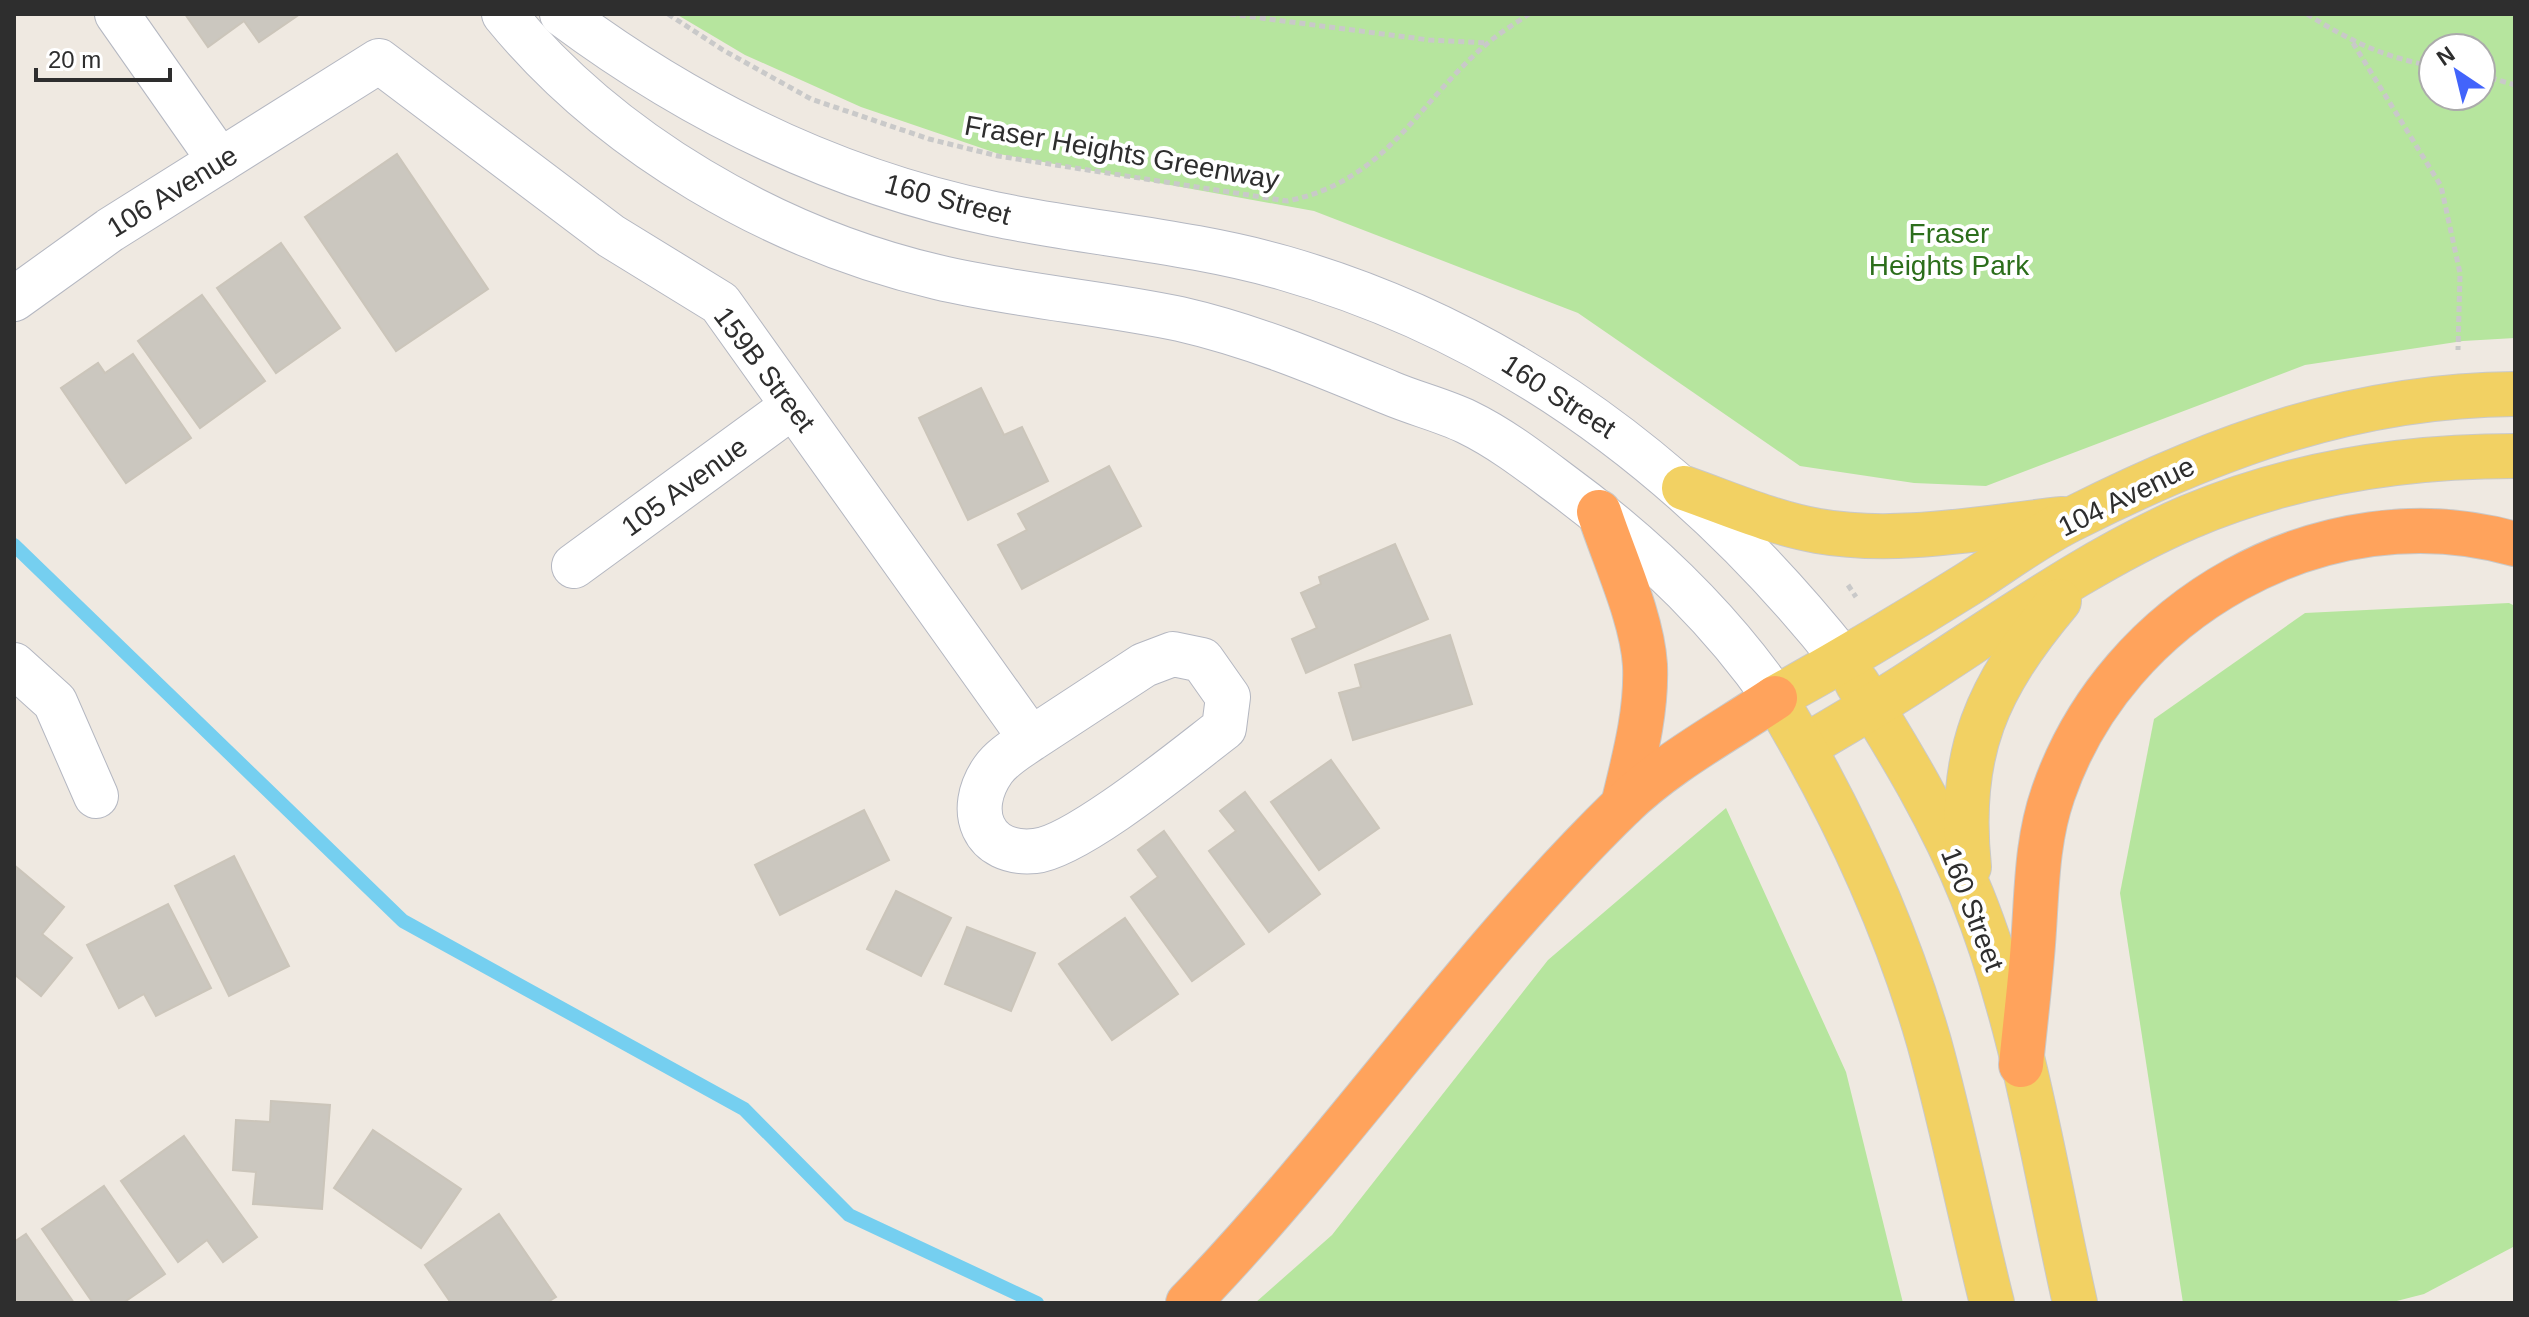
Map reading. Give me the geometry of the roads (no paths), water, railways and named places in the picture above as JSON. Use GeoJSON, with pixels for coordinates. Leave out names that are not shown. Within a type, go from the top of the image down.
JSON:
{"type":"FeatureCollection","features":[{"type":"Feature","properties":{"kind":"highway"},"geometry":{"type":"LineString","coordinates":[[1599,512],[1642,641],[1645,664],[1639,738],[1623,805]]}},
{"type":"Feature","properties":{"kind":"highway"},"geometry":{"type":"LineString","coordinates":[[2021,1065],[2035,883],[2053,795],[2087,722],[2132,659],[2172,621],[2219,588],[2271,561],[2360,537],[2408,533],[2457,535],[2515,544]]}},
{"type":"Feature","properties":{"kind":"highway"},"geometry":{"type":"LineString","coordinates":[[1188,1303],[1283,1198],[1495,941],[1623,805],[1706,743],[1775,698]]}},
{"type":"Feature","properties":{"kind":"main road","name":"104 Avenue"},"geometry":{"type":"LineString","coordinates":[[1775,698],[1843,660],[2074,518],[2219,451],[2318,418],[2458,394],[2515,394]]}},
{"type":"Feature","properties":{"kind":"main road","name":"104 Avenue"},"geometry":{"type":"LineString","coordinates":[[1804,747],[2089,569],[2191,517],[2293,482],[2386,463],[2462,456],[2515,456]]}},
{"type":"Feature","properties":{"kind":"main road"},"geometry":{"type":"LineString","coordinates":[[1684,488],[1787,523],[1850,534],[1924,533],[2074,518]]}},
{"type":"Feature","properties":{"kind":"main road"},"geometry":{"type":"LineString","coordinates":[[1972,897],[1965,823],[1971,769],[1987,709],[2016,656],[2089,569]]}},
{"type":"Feature","properties":{"kind":"main road","name":"160 Street"},"geometry":{"type":"LineString","coordinates":[[1843,660],[1939,821],[1972,897],[1996,964],[2075,1303]]}},
{"type":"Feature","properties":{"kind":"main road"},"geometry":{"type":"LineString","coordinates":[[1775,698],[1837,809],[1896,944],[1929,1041],[1992,1303]]}},
{"type":"Feature","properties":{"kind":"street"},"geometry":{"type":"LineString","coordinates":[[117,14],[220,161]]}},
{"type":"Feature","properties":{"kind":"street"},"geometry":{"type":"LineString","coordinates":[[504,14],[584,95],[622,125],[694,175],[773,218],[895,266],[984,287],[1178,319],[1291,351],[1470,423],[1599,512],[1689,593],[1747,658],[1775,698]]}},
{"type":"Feature","properties":{"kind":"street","name":"160 Street"},"geometry":{"type":"LineString","coordinates":[[562,14],[672,89],[720,117],[858,174],[935,200],[994,214],[1193,247],[1281,267],[1394,307],[1474,343],[1610,428],[1684,488],[1753,555],[1843,660]]}},
{"type":"Feature","properties":{"kind":"street","name":"159B Street"},"geometry":{"type":"LineString","coordinates":[[334,89],[379,61],[611,236],[720,303],[1031,739]]}},
{"type":"Feature","properties":{"kind":"street","name":"106 Avenue"},"geometry":{"type":"LineString","coordinates":[[14,299],[110,230],[334,89]]}},
{"type":"Feature","properties":{"kind":"street","name":"105 Avenue"},"geometry":{"type":"LineString","coordinates":[[574,566],[793,406]]}},
{"type":"Feature","properties":{"kind":"street"},"geometry":{"type":"LineString","coordinates":[[1173,654],[1202,660],[1228,697],[1224,728],[1066,842],[1035,851],[1004,848],[984,833],[978,810],[992,771],[1031,739],[1144,665],[1173,654]]}},
{"type":"Feature","properties":{"kind":"street"},"geometry":{"type":"LineString","coordinates":[[14,665],[55,702],[96,796]]}},
{"type":"Feature","properties":{"kind":"waterway"},"geometry":{"type":"LineString","coordinates":[[14,545],[403,921],[744,1109],[849,1215],[1037,1303]]}},
{"type":"Feature","properties":{"kind":"park label","name":"Fraser Heights Park"},"geometry":{"type":"Point","coordinates":[1949,249]}}]}
